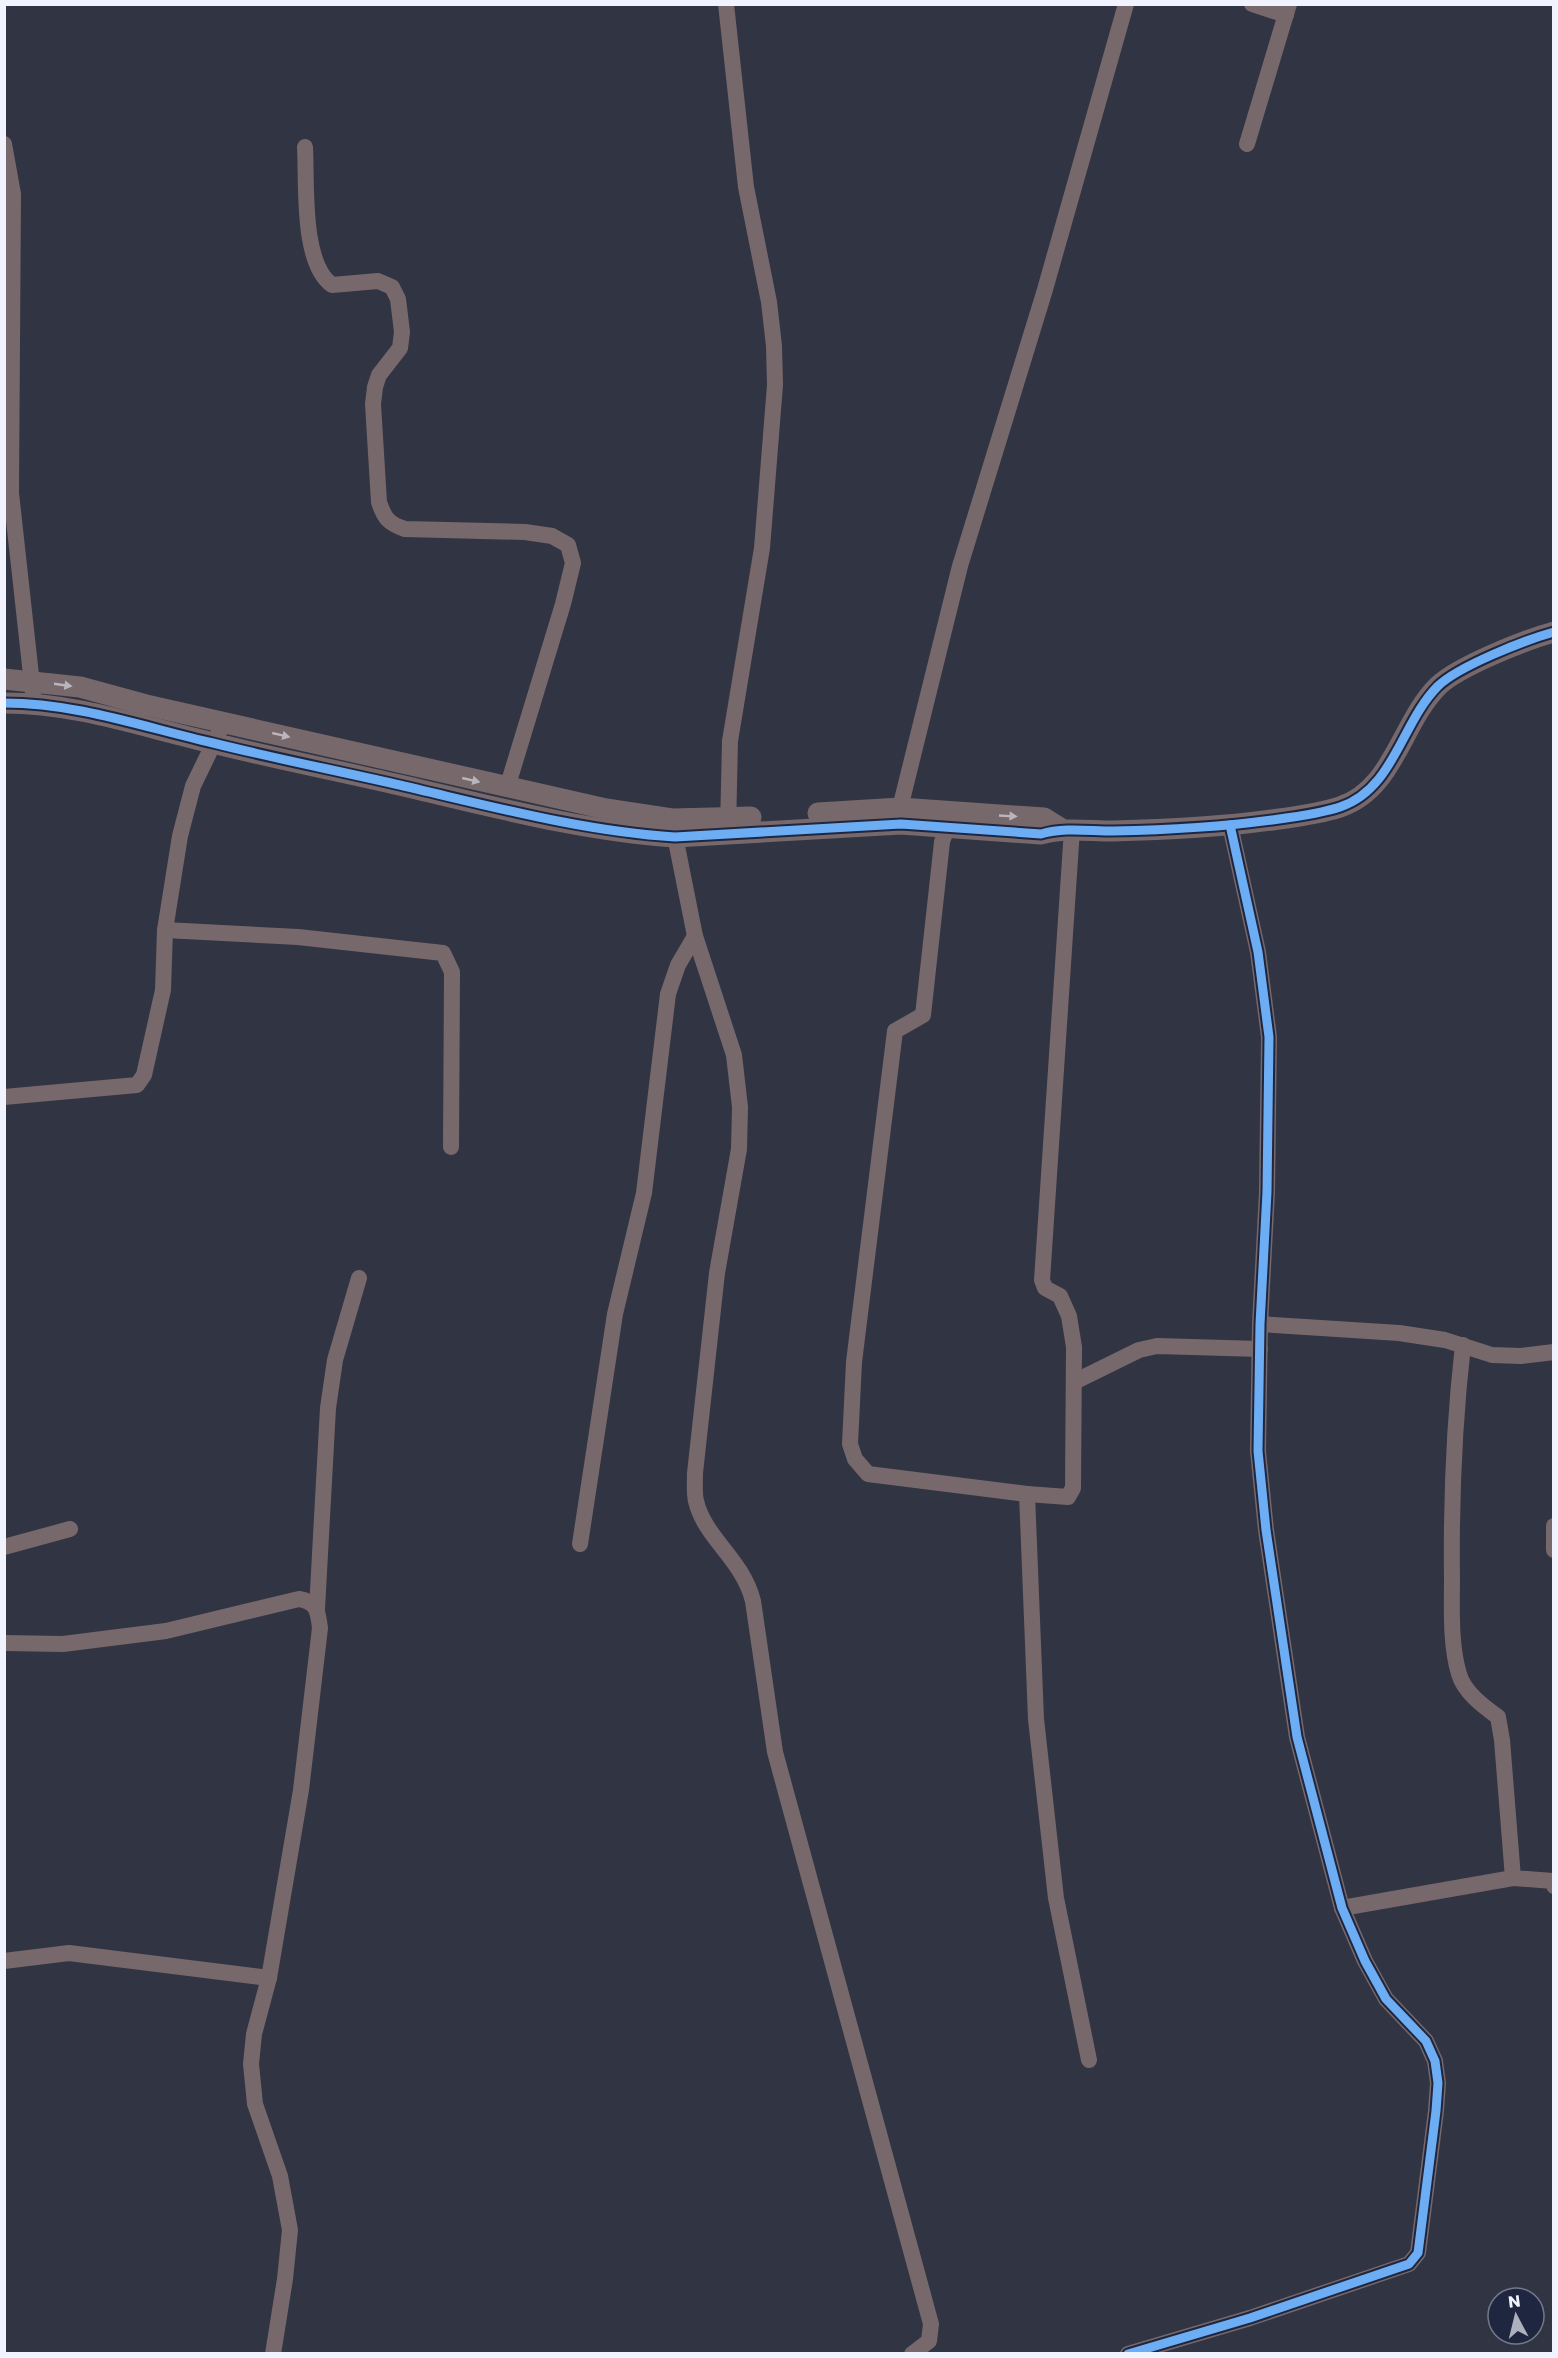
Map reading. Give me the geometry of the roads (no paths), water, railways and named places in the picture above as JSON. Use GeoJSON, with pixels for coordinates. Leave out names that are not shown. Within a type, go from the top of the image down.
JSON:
{"type":"FeatureCollection","features":[{"type":"Feature","properties":{"kind":"street"},"geometry":{"type":"LineString","coordinates":[[726,4],[746,187],[769,302],[775,376],[762,548],[730,741],[727,826]]}},
{"type":"Feature","properties":{"kind":"street"},"geometry":{"type":"LineString","coordinates":[[900,808],[960,566],[1044,293],[1126,4]]}},
{"type":"Feature","properties":{"kind":"street"},"geometry":{"type":"LineString","coordinates":[[1247,144],[1288,10],[1252,4]]}},
{"type":"Feature","properties":{"kind":"street"},"geometry":{"type":"LineString","coordinates":[[4,144],[13,194],[11,493],[33,681],[33,704]]}},
{"type":"Feature","properties":{"kind":"street"},"geometry":{"type":"LineString","coordinates":[[305,147],[311,246],[322,278],[332,285],[378,281],[392,287],[400,306],[402,332],[400,348],[379,375],[373,404],[380,502],[384,517],[393,525],[405,529],[525,532],[552,536],[568,545],[573,563],[563,604],[507,788]]}},
{"type":"Feature","properties":{"kind":"street"},"geometry":{"type":"LineString","coordinates":[[727,826],[900,808],[950,820],[1041,834],[1066,829],[1112,831],[1230,825],[1341,807],[1368,793],[1390,764],[1416,716],[1439,685],[1474,664],[1535,637],[1554,632]]}},
{"type":"Feature","properties":{"kind":"street"},"geometry":{"type":"LineString","coordinates":[[4,680],[80,687],[507,788],[606,809],[673,828]]}},
{"type":"Feature","properties":{"kind":"street"},"geometry":{"type":"LineString","coordinates":[[4,703],[33,704],[117,718],[213,744],[510,812],[644,835],[673,828],[901,824],[950,820]]}},
{"type":"Feature","properties":{"kind":"street"},"geometry":{"type":"LineString","coordinates":[[4,1097],[137,1085],[146,1069],[163,990],[165,930],[185,816],[193,786],[224,722]]}},
{"type":"Feature","properties":{"kind":"street"},"geometry":{"type":"LineString","coordinates":[[950,820],[942,842],[923,1015],[895,1031],[854,1362],[850,1444],[855,1459],[868,1474],[1068,1497],[1073,1488],[1074,1347],[1069,1316],[1060,1296],[1045,1288],[1042,1280],[1066,829]]}},
{"type":"Feature","properties":{"kind":"street"},"geometry":{"type":"LineString","coordinates":[[1128,2354],[1250,2318],[1409,2264],[1418,2253],[1438,2083],[1435,2061],[1426,2041],[1386,1999],[1365,1961],[1342,1908],[1297,1737],[1268,1541],[1258,1451],[1260,1324],[1267,1192],[1269,1037],[1258,952],[1230,825]]}},
{"type":"Feature","properties":{"kind":"street"},"geometry":{"type":"LineString","coordinates":[[673,828],[695,936],[734,1055],[740,1107],[739,1149],[715,1284],[695,1473],[696,1500],[706,1526],[748,1581],[753,1601],[775,1752],[931,2324],[929,2341],[912,2354]]}},
{"type":"Feature","properties":{"kind":"street"},"geometry":{"type":"LineString","coordinates":[[165,930],[298,936],[443,953],[452,972],[451,1147]]}},
{"type":"Feature","properties":{"kind":"street"},"geometry":{"type":"LineString","coordinates":[[580,1544],[615,1314],[644,1193],[668,994],[678,965],[695,936]]}},
{"type":"Feature","properties":{"kind":"street"},"geometry":{"type":"LineString","coordinates":[[273,2354],[290,2230],[280,2176],[255,2104],[251,2064],[254,2034],[269,1978],[301,1790],[320,1628],[317,1608],[328,1408],[335,1360],[359,1278]]}},
{"type":"Feature","properties":{"kind":"street"},"geometry":{"type":"LineString","coordinates":[[1260,1324],[1399,1333],[1445,1340],[1492,1355],[1521,1356],[1554,1352]]}},
{"type":"Feature","properties":{"kind":"street"},"geometry":{"type":"LineString","coordinates":[[1462,1345],[1453,1435],[1452,1617],[1459,1675],[1478,1703],[1498,1717],[1502,1740],[1513,1878]]}},
{"type":"Feature","properties":{"kind":"street"},"geometry":{"type":"LineString","coordinates":[[1074,1382],[1139,1350],[1157,1346],[1260,1349]]}},
{"type":"Feature","properties":{"kind":"street"},"geometry":{"type":"LineString","coordinates":[[1027,1494],[1039,1741],[1056,1898],[1089,2060]]}},
{"type":"Feature","properties":{"kind":"street"},"geometry":{"type":"LineString","coordinates":[[1554,1526],[1554,1550]]}},
{"type":"Feature","properties":{"kind":"street"},"geometry":{"type":"LineString","coordinates":[[4,1547],[70,1529]]}},
{"type":"Feature","properties":{"kind":"street"},"geometry":{"type":"LineString","coordinates":[[4,1643],[63,1644],[166,1630],[299,1599],[311,1601],[317,1608]]}},
{"type":"Feature","properties":{"kind":"street"},"geometry":{"type":"LineString","coordinates":[[1342,1908],[1513,1878],[1553,1881],[1554,1886]]}},
{"type":"Feature","properties":{"kind":"street"},"geometry":{"type":"LineString","coordinates":[[4,1961],[69,1953],[269,1978]]}}]}
